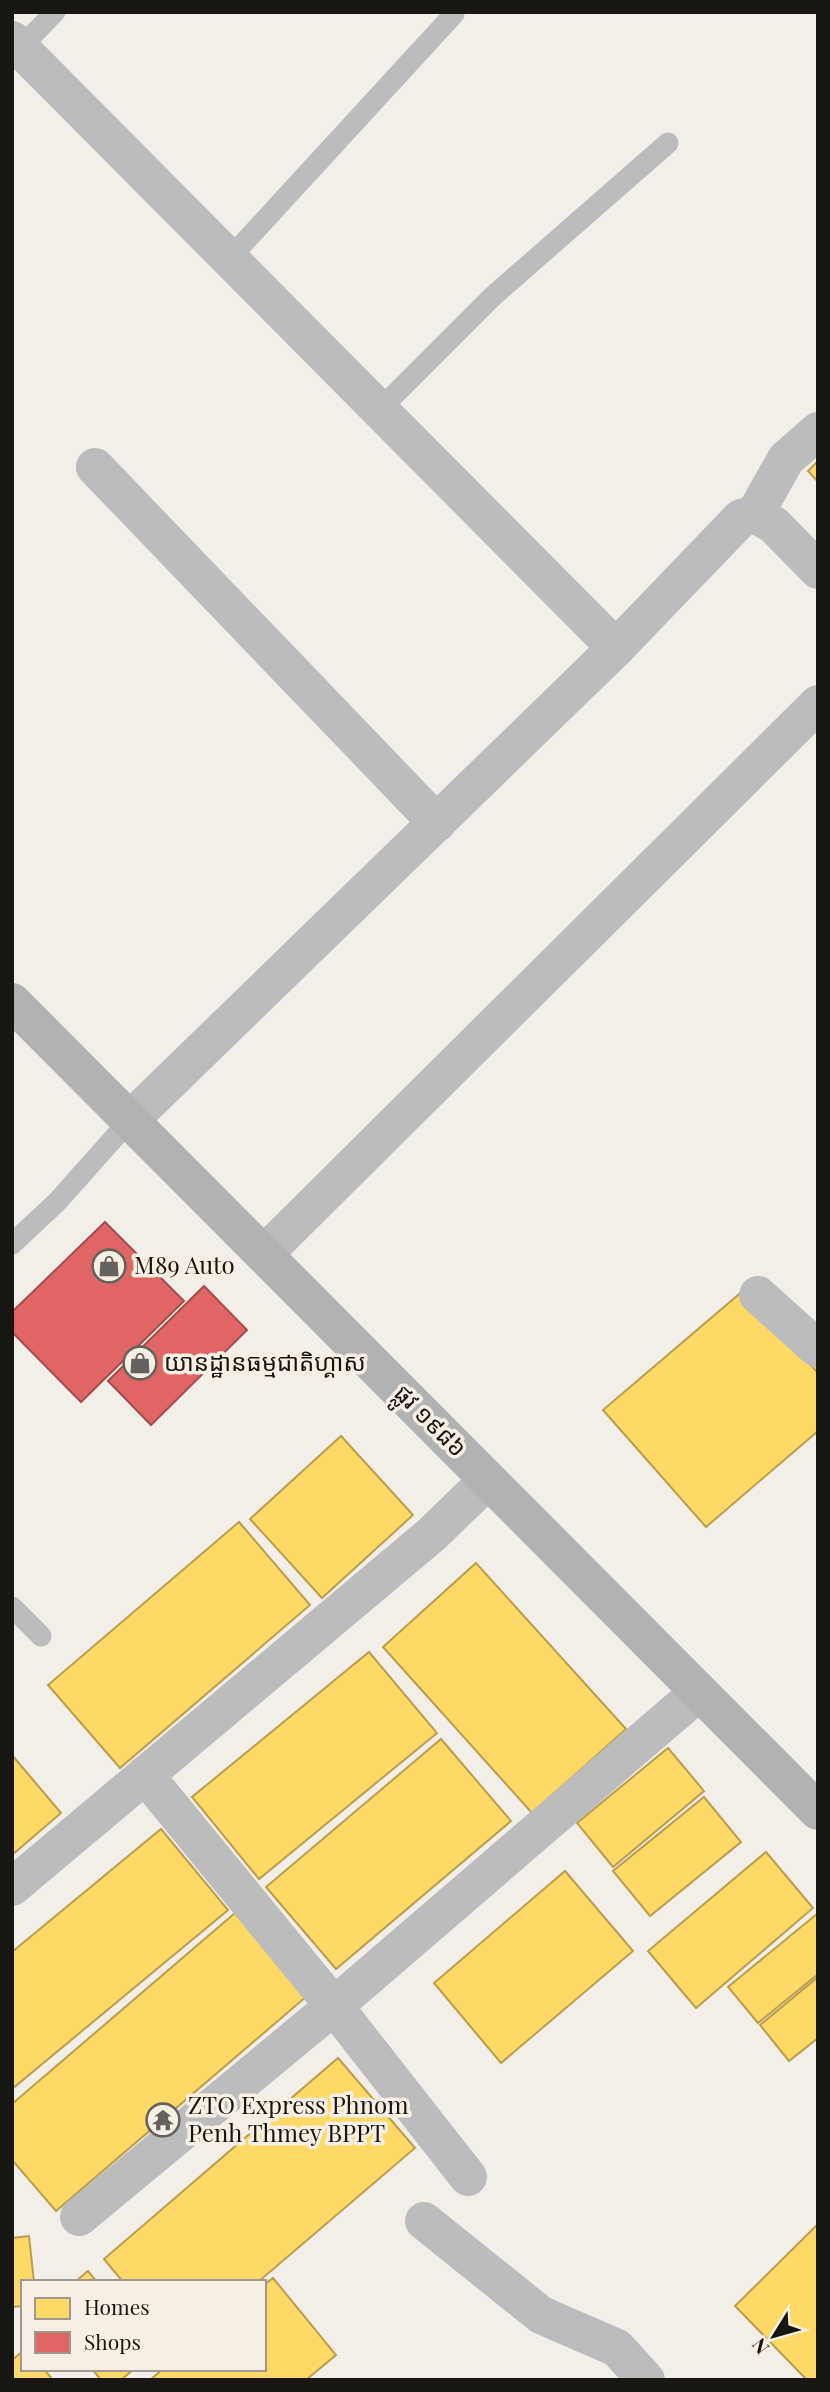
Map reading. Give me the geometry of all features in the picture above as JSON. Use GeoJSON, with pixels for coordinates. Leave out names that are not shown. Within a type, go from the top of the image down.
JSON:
{"type":"FeatureCollection","features":[{"type":"Feature","properties":{"kind":"main road","name":"ផ្លូវ ១៩៨៦"},"geometry":{"type":"LineString","coordinates":[[12,1002],[818,1811]]}},
{"type":"Feature","properties":{"kind":"street"},"geometry":{"type":"LineString","coordinates":[[16,44],[616,648]]}},
{"type":"Feature","properties":{"kind":"street"},"geometry":{"type":"LineString","coordinates":[[130,1120],[616,648],[741,518],[755,514],[786,459],[818,431]]}},
{"type":"Feature","properties":{"kind":"street"},"geometry":{"type":"LineString","coordinates":[[95,467],[437,823]]}},
{"type":"Feature","properties":{"kind":"street"},"geometry":{"type":"LineString","coordinates":[[755,514],[774,525],[818,570]]}},
{"type":"Feature","properties":{"kind":"street"},"geometry":{"type":"LineString","coordinates":[[264,1254],[818,704]]}},
{"type":"Feature","properties":{"kind":"street"},"geometry":{"type":"LineString","coordinates":[[758,1295],[818,1349]]}},
{"type":"Feature","properties":{"kind":"street"},"geometry":{"type":"LineString","coordinates":[[12,1888],[431,1535],[488,1480]]}},
{"type":"Feature","properties":{"kind":"street"},"geometry":{"type":"LineString","coordinates":[[79,2217],[334,2006],[699,1692]]}},
{"type":"Feature","properties":{"kind":"street"},"geometry":{"type":"LineString","coordinates":[[145,1775],[334,2006],[468,2178]]}},
{"type":"Feature","properties":{"kind":"street"},"geometry":{"type":"LineString","coordinates":[[424,2221],[541,2315],[617,2348],[646,2380]]}},
{"type":"Feature","properties":{"kind":"lane"},"geometry":{"type":"LineString","coordinates":[[16,44],[55,12]]}},
{"type":"Feature","properties":{"kind":"lane"},"geometry":{"type":"LineString","coordinates":[[229,259],[454,14]]}},
{"type":"Feature","properties":{"kind":"lane"},"geometry":{"type":"LineString","coordinates":[[379,410],[492,297],[668,143]]}},
{"type":"Feature","properties":{"kind":"lane"},"geometry":{"type":"LineString","coordinates":[[12,1244],[57,1202],[130,1120]]}},
{"type":"Feature","properties":{"kind":"lane"},"geometry":{"type":"LineString","coordinates":[[12,1607],[41,1636]]}},
{"type":"Feature","properties":{"kind":"building: Homes"},"geometry":{"type":"Polygon","coordinates":[[[818,461],[818,482],[808,471],[818,461]]]}},
{"type":"Feature","properties":{"kind":"building: Homes"},"geometry":{"type":"Polygon","coordinates":[[[744,1290],[818,1373],[818,1431],[706,1527],[603,1410],[744,1290]]]}},
{"type":"Feature","properties":{"kind":"building: Homes"},"geometry":{"type":"Polygon","coordinates":[[[341,1436],[413,1515],[322,1598],[250,1519],[341,1436]]]}},
{"type":"Feature","properties":{"kind":"building: Homes"},"geometry":{"type":"Polygon","coordinates":[[[239,1522],[310,1605],[120,1768],[48,1685],[239,1522]]]}},
{"type":"Feature","properties":{"kind":"building: Homes"},"geometry":{"type":"Polygon","coordinates":[[[476,1563],[626,1729],[532,1813],[383,1647],[476,1563]]]}},
{"type":"Feature","properties":{"kind":"building: Homes"},"geometry":{"type":"Polygon","coordinates":[[[369,1652],[437,1733],[259,1879],[192,1797],[369,1652]]]}},
{"type":"Feature","properties":{"kind":"building: Homes"},"geometry":{"type":"Polygon","coordinates":[[[441,1739],[511,1821],[336,1969],[266,1887],[441,1739]]]}},
{"type":"Feature","properties":{"kind":"building: Homes"},"geometry":{"type":"Polygon","coordinates":[[[668,1748],[704,1791],[613,1867],[577,1823],[668,1748]]]}},
{"type":"Feature","properties":{"kind":"building: Homes"},"geometry":{"type":"Polygon","coordinates":[[[12,1755],[61,1813],[12,1855],[12,1755]]]}},
{"type":"Feature","properties":{"kind":"building: Homes"},"geometry":{"type":"Polygon","coordinates":[[[704,1797],[741,1842],[650,1916],[613,1871],[704,1797]]]}},
{"type":"Feature","properties":{"kind":"building: Homes"},"geometry":{"type":"Polygon","coordinates":[[[161,1829],[228,1910],[12,2089],[12,1952],[161,1829]]]}},
{"type":"Feature","properties":{"kind":"building: Homes"},"geometry":{"type":"Polygon","coordinates":[[[766,1852],[813,1908],[696,2008],[648,1951],[766,1852]]]}},
{"type":"Feature","properties":{"kind":"building: Homes"},"geometry":{"type":"Polygon","coordinates":[[[565,1871],[633,1951],[501,2063],[434,1983],[565,1871]]]}},
{"type":"Feature","properties":{"kind":"building: Homes"},"geometry":{"type":"Polygon","coordinates":[[[235,1913],[307,1996],[56,2211],[12,2160],[12,2104],[235,1913]]]}},
{"type":"Feature","properties":{"kind":"building: Homes"},"geometry":{"type":"Polygon","coordinates":[[[818,1913],[818,1974],[758,2023],[728,1987],[818,1913]]]}},
{"type":"Feature","properties":{"kind":"building: Homes"},"geometry":{"type":"Polygon","coordinates":[[[818,1977],[818,2038],[789,2061],[760,2025],[818,1977]]]}},
{"type":"Feature","properties":{"kind":"building: Homes"},"geometry":{"type":"Polygon","coordinates":[[[338,2058],[415,2148],[260,2280],[121,2280],[104,2259],[338,2058]]]}},
{"type":"Feature","properties":{"kind":"building: Homes"},"geometry":{"type":"Polygon","coordinates":[[[818,2224],[818,2380],[807,2380],[735,2306],[818,2224]]]}},
{"type":"Feature","properties":{"kind":"building: Homes"},"geometry":{"type":"Polygon","coordinates":[[[29,2236],[34,2280],[21,2280],[21,2306],[12,2307],[12,2238],[29,2236]]]}},
{"type":"Feature","properties":{"kind":"building: Homes"},"geometry":{"type":"Polygon","coordinates":[[[88,2271],[95,2280],[77,2280],[88,2271]]]}},
{"type":"Feature","properties":{"kind":"building: Homes"},"geometry":{"type":"Polygon","coordinates":[[[273,2278],[336,2355],[306,2380],[150,2380],[161,2371],[266,2371],[266,2283],[273,2278]]]}},
{"type":"Feature","properties":{"kind":"building: Homes"},"geometry":{"type":"Polygon","coordinates":[[[21,2353],[21,2371],[46,2371],[53,2380],[12,2380],[12,2360],[21,2353]]]}},
{"type":"Feature","properties":{"kind":"building: Homes"},"geometry":{"type":"Polygon","coordinates":[[[94,2371],[132,2371],[121,2380],[101,2380],[94,2371]]]}},
{"type":"Feature","properties":{"kind":"building: Shops"},"geometry":{"type":"Polygon","coordinates":[[[105,1222],[184,1301],[81,1402],[12,1332],[12,1312],[105,1222]]]}},
{"type":"Feature","properties":{"kind":"building: Shops"},"geometry":{"type":"Polygon","coordinates":[[[204,1286],[247,1330],[151,1425],[108,1381],[204,1286]]]}},
{"type":"Feature","properties":{"kind":"place","name":"M89 Auto"},"geometry":{"type":"Point","coordinates":[109,1266]}},
{"type":"Feature","properties":{"kind":"place","name":"យានដ្ឋានធម្មជាតិហ្គាស"},"geometry":{"type":"Point","coordinates":[140,1363]}},
{"type":"Feature","properties":{"kind":"place","name":"ZTO Express Phnom Penh Thmey BPPT"},"geometry":{"type":"Point","coordinates":[163,2120]}}]}
